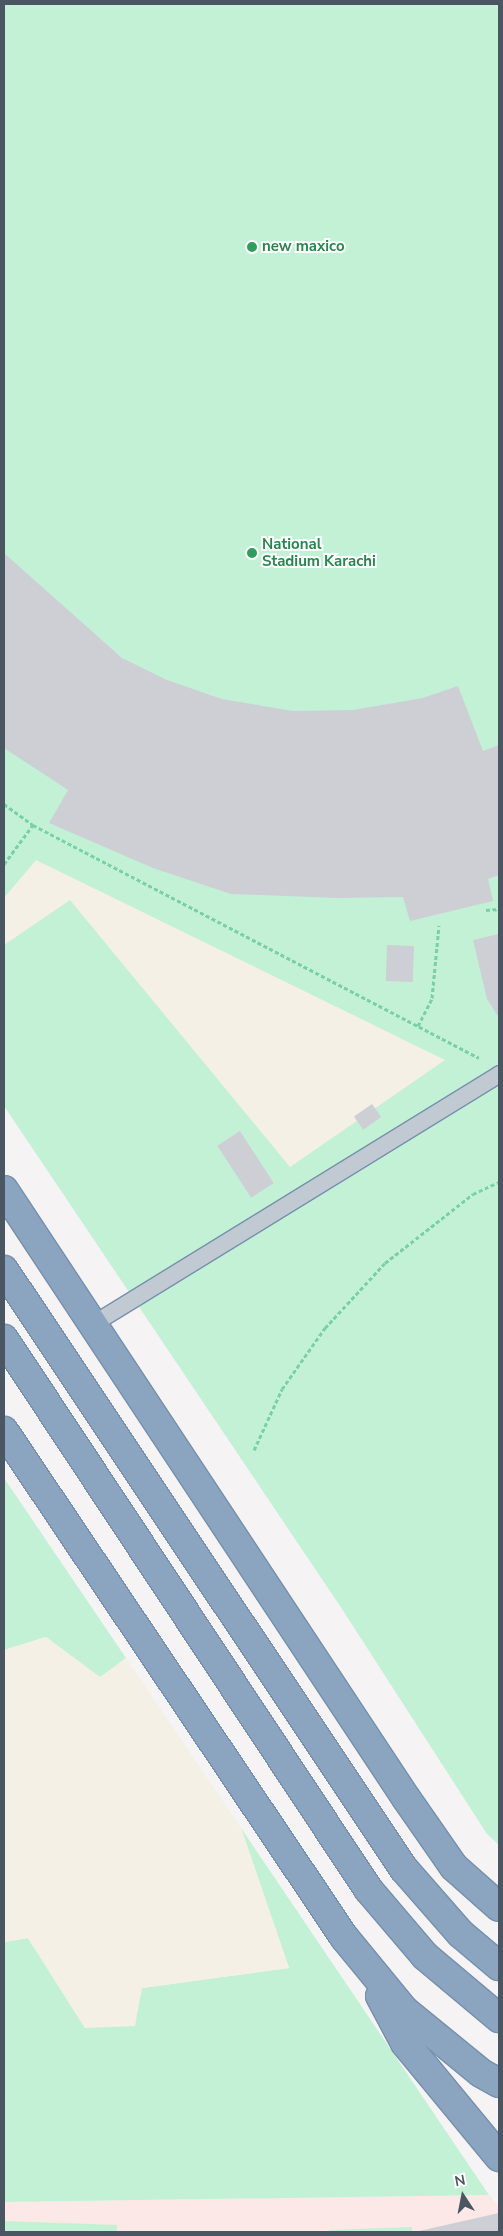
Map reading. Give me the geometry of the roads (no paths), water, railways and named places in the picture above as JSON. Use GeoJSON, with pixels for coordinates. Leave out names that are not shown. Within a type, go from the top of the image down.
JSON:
{"type":"FeatureCollection","features":[{"type":"Feature","properties":{"kind":"highway"},"geometry":{"type":"LineString","coordinates":[[4,1190],[95,1323],[406,1798],[454,1867],[499,1907]]}},
{"type":"Feature","properties":{"kind":"highway"},"geometry":{"type":"LineString","coordinates":[[4,1270],[404,1869],[462,1934],[499,1966]]}},
{"type":"Feature","properties":{"kind":"highway"},"geometry":{"type":"LineString","coordinates":[[4,1339],[368,1890],[425,1956],[499,2018]]}},
{"type":"Feature","properties":{"kind":"highway"},"geometry":{"type":"LineString","coordinates":[[4,1431],[356,1951],[404,2010],[481,2073],[499,2083]]}},
{"type":"Feature","properties":{"kind":"highway"},"geometry":{"type":"LineString","coordinates":[[356,1951],[405,2043],[499,2157]]}},
{"type":"Feature","properties":{"kind":"lane"},"geometry":{"type":"LineString","coordinates":[[95,1323],[499,1074]]}},
{"type":"Feature","properties":{"kind":"place","name":"new maxico"},"geometry":{"type":"Point","coordinates":[252,247]}},
{"type":"Feature","properties":{"kind":"place","name":"National Stadium Karachi"},"geometry":{"type":"Point","coordinates":[252,553]}}]}
